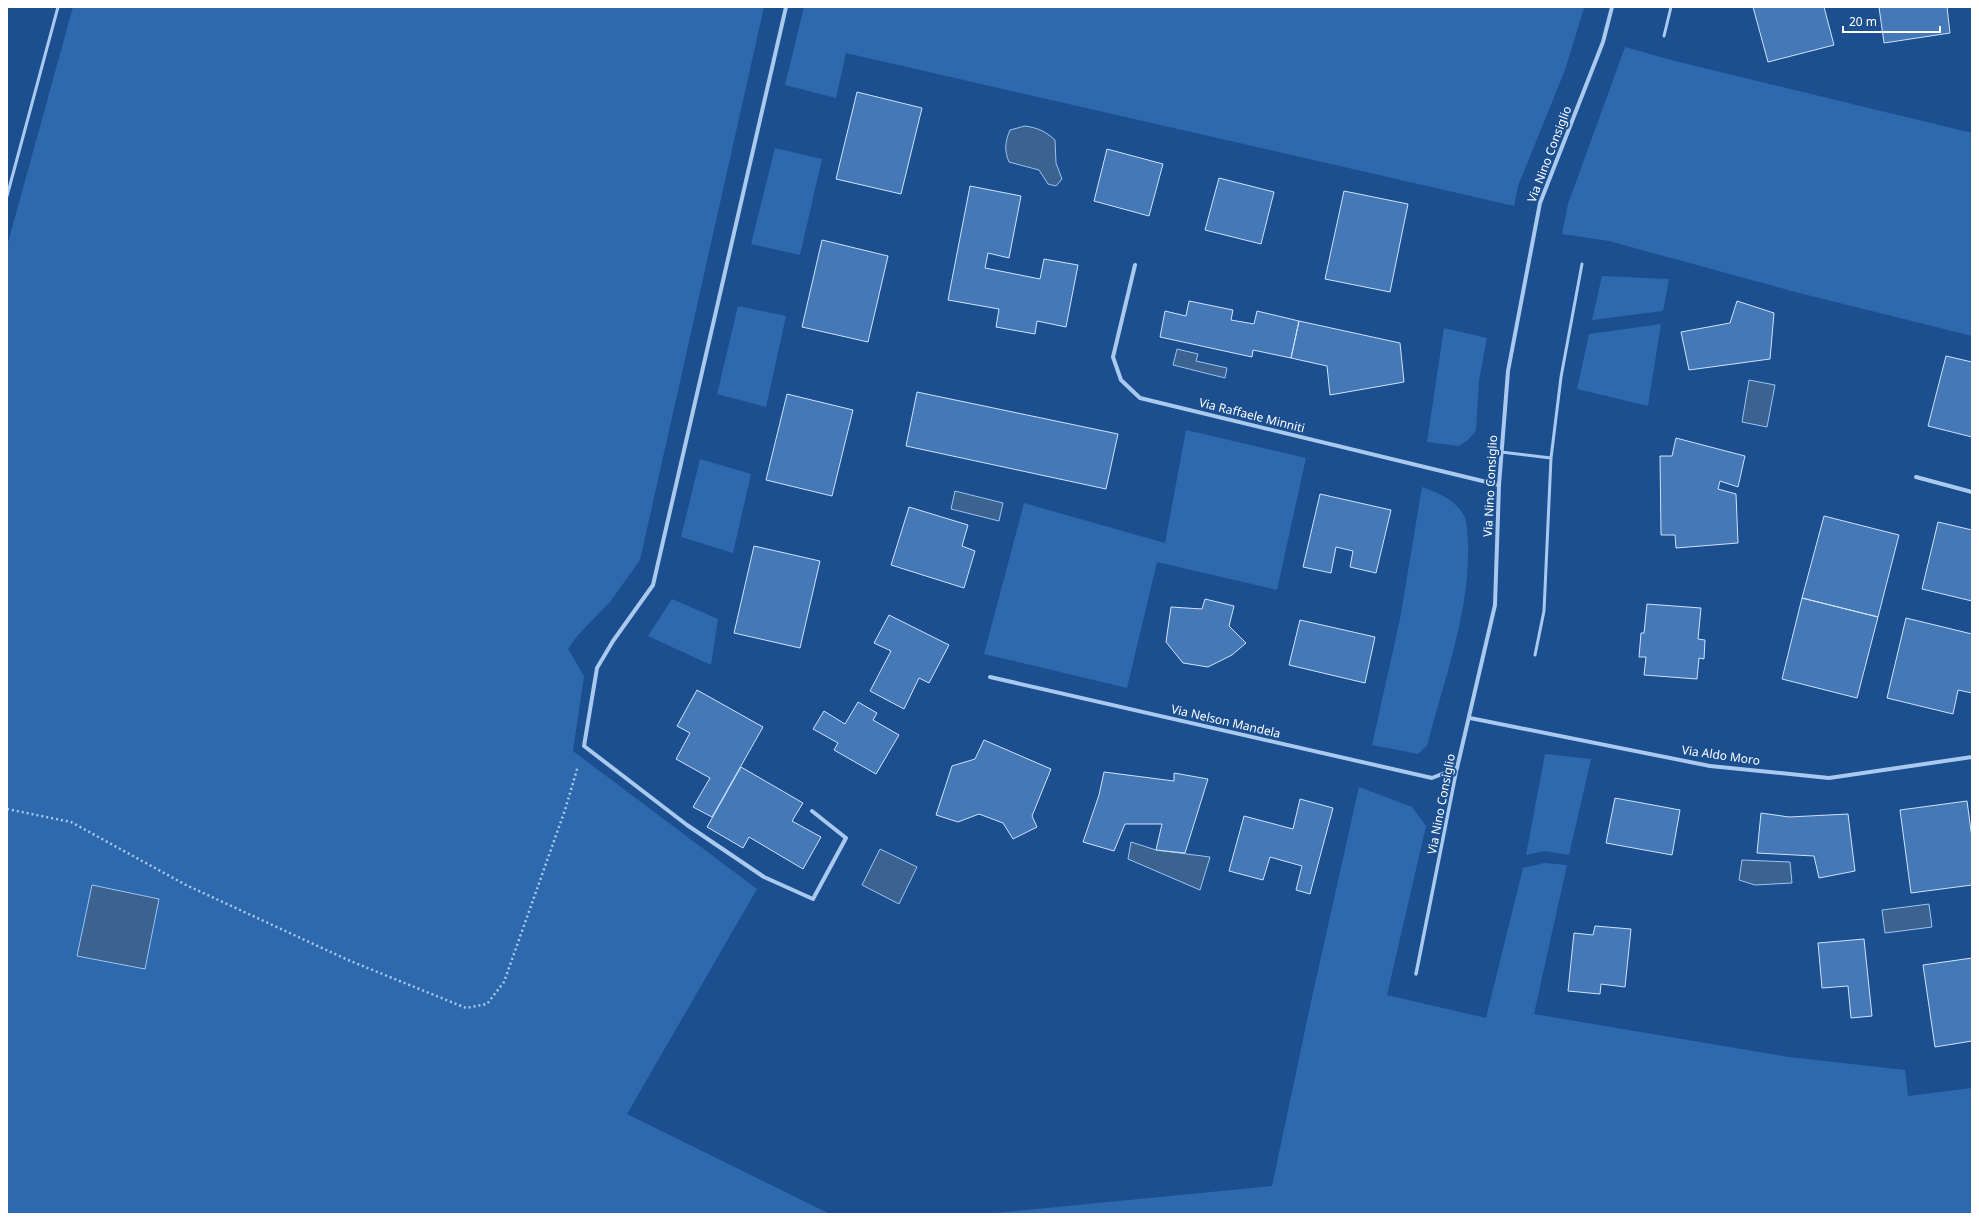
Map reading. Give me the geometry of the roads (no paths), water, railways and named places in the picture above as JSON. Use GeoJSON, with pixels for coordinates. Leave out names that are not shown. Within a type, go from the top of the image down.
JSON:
{"type":"FeatureCollection","features":[{"type":"Feature","properties":{"kind":"street"},"geometry":{"type":"LineString","coordinates":[[786,7],[653,585],[613,641],[597,668],[584,746],[687,825],[764,877],[812,899],[846,838],[812,812]]}},
{"type":"Feature","properties":{"kind":"street","name":"Via Nino Consiglio"},"geometry":{"type":"LineString","coordinates":[[1416,974],[1458,768],[1496,605],[1499,485],[1508,371],[1540,203],[1603,42],[1612,7]]}},
{"type":"Feature","properties":{"kind":"street","name":"Via Raffaele Minniti"},"geometry":{"type":"LineString","coordinates":[[1135,265],[1113,357],[1121,380],[1140,398],[1499,485]]}},
{"type":"Feature","properties":{"kind":"street"},"geometry":{"type":"LineString","coordinates":[[1916,477],[1972,492]]}},
{"type":"Feature","properties":{"kind":"street","name":"Via Nelson Mandela"},"geometry":{"type":"LineString","coordinates":[[990,677],[1432,778],[1458,768]]}},
{"type":"Feature","properties":{"kind":"street","name":"Via Aldo Moro"},"geometry":{"type":"LineString","coordinates":[[1470,718],[1710,766],[1829,778],[1972,757]]}},
{"type":"Feature","properties":{"kind":"lane"},"geometry":{"type":"LineString","coordinates":[[7,196],[58,7]]}},
{"type":"Feature","properties":{"kind":"lane"},"geometry":{"type":"LineString","coordinates":[[1664,36],[1671,7]]}},
{"type":"Feature","properties":{"kind":"lane"},"geometry":{"type":"LineString","coordinates":[[1535,655],[1544,611],[1551,458],[1561,377],[1582,264]]}},
{"type":"Feature","properties":{"kind":"lane"},"geometry":{"type":"LineString","coordinates":[[1501,452],[1551,458]]}}]}
